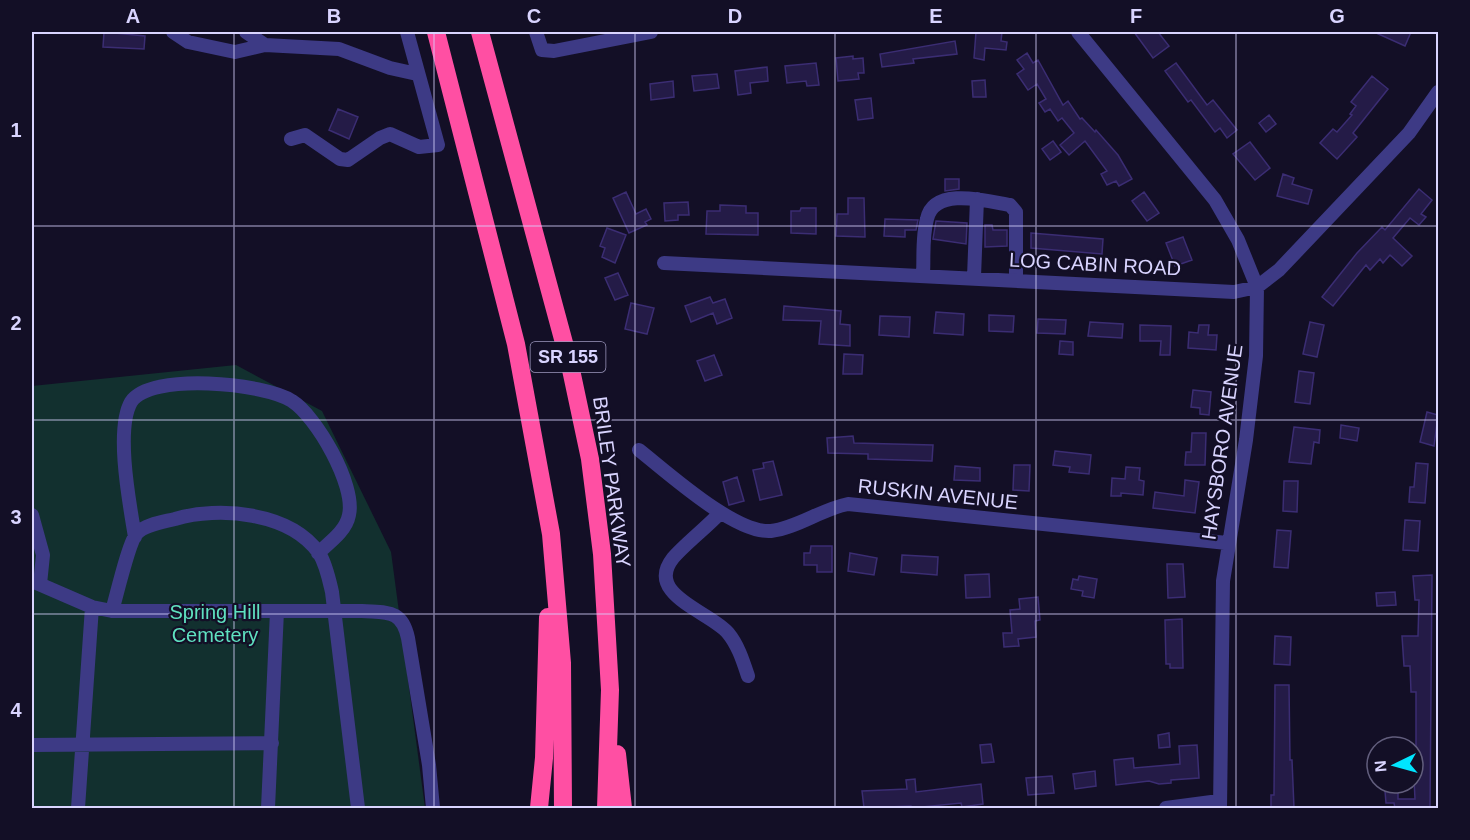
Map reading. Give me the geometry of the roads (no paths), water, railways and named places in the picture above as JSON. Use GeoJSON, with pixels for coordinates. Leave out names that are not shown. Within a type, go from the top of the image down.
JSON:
{"type":"FeatureCollection","features":[{"type":"Feature","properties":{"kind":"highway","name":"SR 155"},"geometry":{"type":"LineString","coordinates":[[436,32],[516,344],[551,534],[562,663],[563,808]]}},
{"type":"Feature","properties":{"kind":"highway","name":"BRILEY PARKWAY"},"geometry":{"type":"LineString","coordinates":[[480,32],[570,365],[590,459],[602,554],[610,690],[606,808]]}},
{"type":"Feature","properties":{"kind":"highway"},"geometry":{"type":"LineString","coordinates":[[539,808],[544,758],[551,534]]}},
{"type":"Feature","properties":{"kind":"highway"},"geometry":{"type":"LineString","coordinates":[[610,690],[623,808]]}},
{"type":"Feature","properties":{"kind":"street"},"geometry":{"type":"LineString","coordinates":[[173,32],[188,42],[235,52],[265,45],[339,49],[390,68],[417,74]]}},
{"type":"Feature","properties":{"kind":"street"},"geometry":{"type":"LineString","coordinates":[[246,32],[265,45]]}},
{"type":"Feature","properties":{"kind":"street"},"geometry":{"type":"LineString","coordinates":[[291,139],[305,135],[340,159],[348,160],[390,134],[419,147],[438,145],[407,32]]}},
{"type":"Feature","properties":{"kind":"street"},"geometry":{"type":"LineString","coordinates":[[536,32],[542,50],[554,51],[651,32]]}},
{"type":"Feature","properties":{"kind":"street","name":"HAYSBORO AVENUE"},"geometry":{"type":"LineString","coordinates":[[1078,32],[1215,200],[1242,249],[1257,287],[1257,356],[1223,581],[1220,805]]}},
{"type":"Feature","properties":{"kind":"street","name":"LOG CABIN ROAD"},"geometry":{"type":"LineString","coordinates":[[664,263],[1234,292],[1257,287],[1279,270],[1360,187],[1409,133],[1438,92]]}},
{"type":"Feature","properties":{"kind":"street"},"geometry":{"type":"LineString","coordinates":[[974,277],[977,199]]}},
{"type":"Feature","properties":{"kind":"street"},"geometry":{"type":"LineString","coordinates":[[923,275],[927,217],[936,203],[945,200],[977,199],[1010,205],[1016,212],[1016,280]]}},
{"type":"Feature","properties":{"kind":"street"},"geometry":{"type":"LineString","coordinates":[[112,612],[135,537],[126,477],[125,440],[128,408],[133,400],[157,386],[237,385],[267,390],[291,400],[306,413],[319,429],[330,451],[346,487],[350,508],[344,528],[318,553]]}},
{"type":"Feature","properties":{"kind":"street","name":"RUSKIN AVENUE"},"geometry":{"type":"LineString","coordinates":[[639,450],[720,513],[751,527],[768,531],[784,528],[829,508],[848,504],[1227,543]]}},
{"type":"Feature","properties":{"kind":"street"},"geometry":{"type":"LineString","coordinates":[[135,537],[148,527],[184,516],[231,513],[280,524],[305,539],[318,553],[329,578],[358,808]]}},
{"type":"Feature","properties":{"kind":"street"},"geometry":{"type":"LineString","coordinates":[[720,513],[674,558],[667,569],[667,585],[675,595],[727,631],[736,644],[748,676]]}},
{"type":"Feature","properties":{"kind":"street"},"geometry":{"type":"LineString","coordinates":[[32,515],[43,555],[36,582],[92,607],[112,612],[334,611],[395,614],[405,624],[429,765],[433,808]]}},
{"type":"Feature","properties":{"kind":"street"},"geometry":{"type":"LineString","coordinates":[[78,808],[92,607]]}},
{"type":"Feature","properties":{"kind":"street"},"geometry":{"type":"LineString","coordinates":[[268,808],[277,611]]}},
{"type":"Feature","properties":{"kind":"street"},"geometry":{"type":"LineString","coordinates":[[32,745],[272,743]]}},
{"type":"Feature","properties":{"kind":"street"},"geometry":{"type":"LineString","coordinates":[[1166,808],[1220,805]]}},
{"type":"Feature","properties":{"kind":"park label","name":"Spring Hill Cemetery"},"geometry":{"type":"Point","coordinates":[215,624]}}]}
